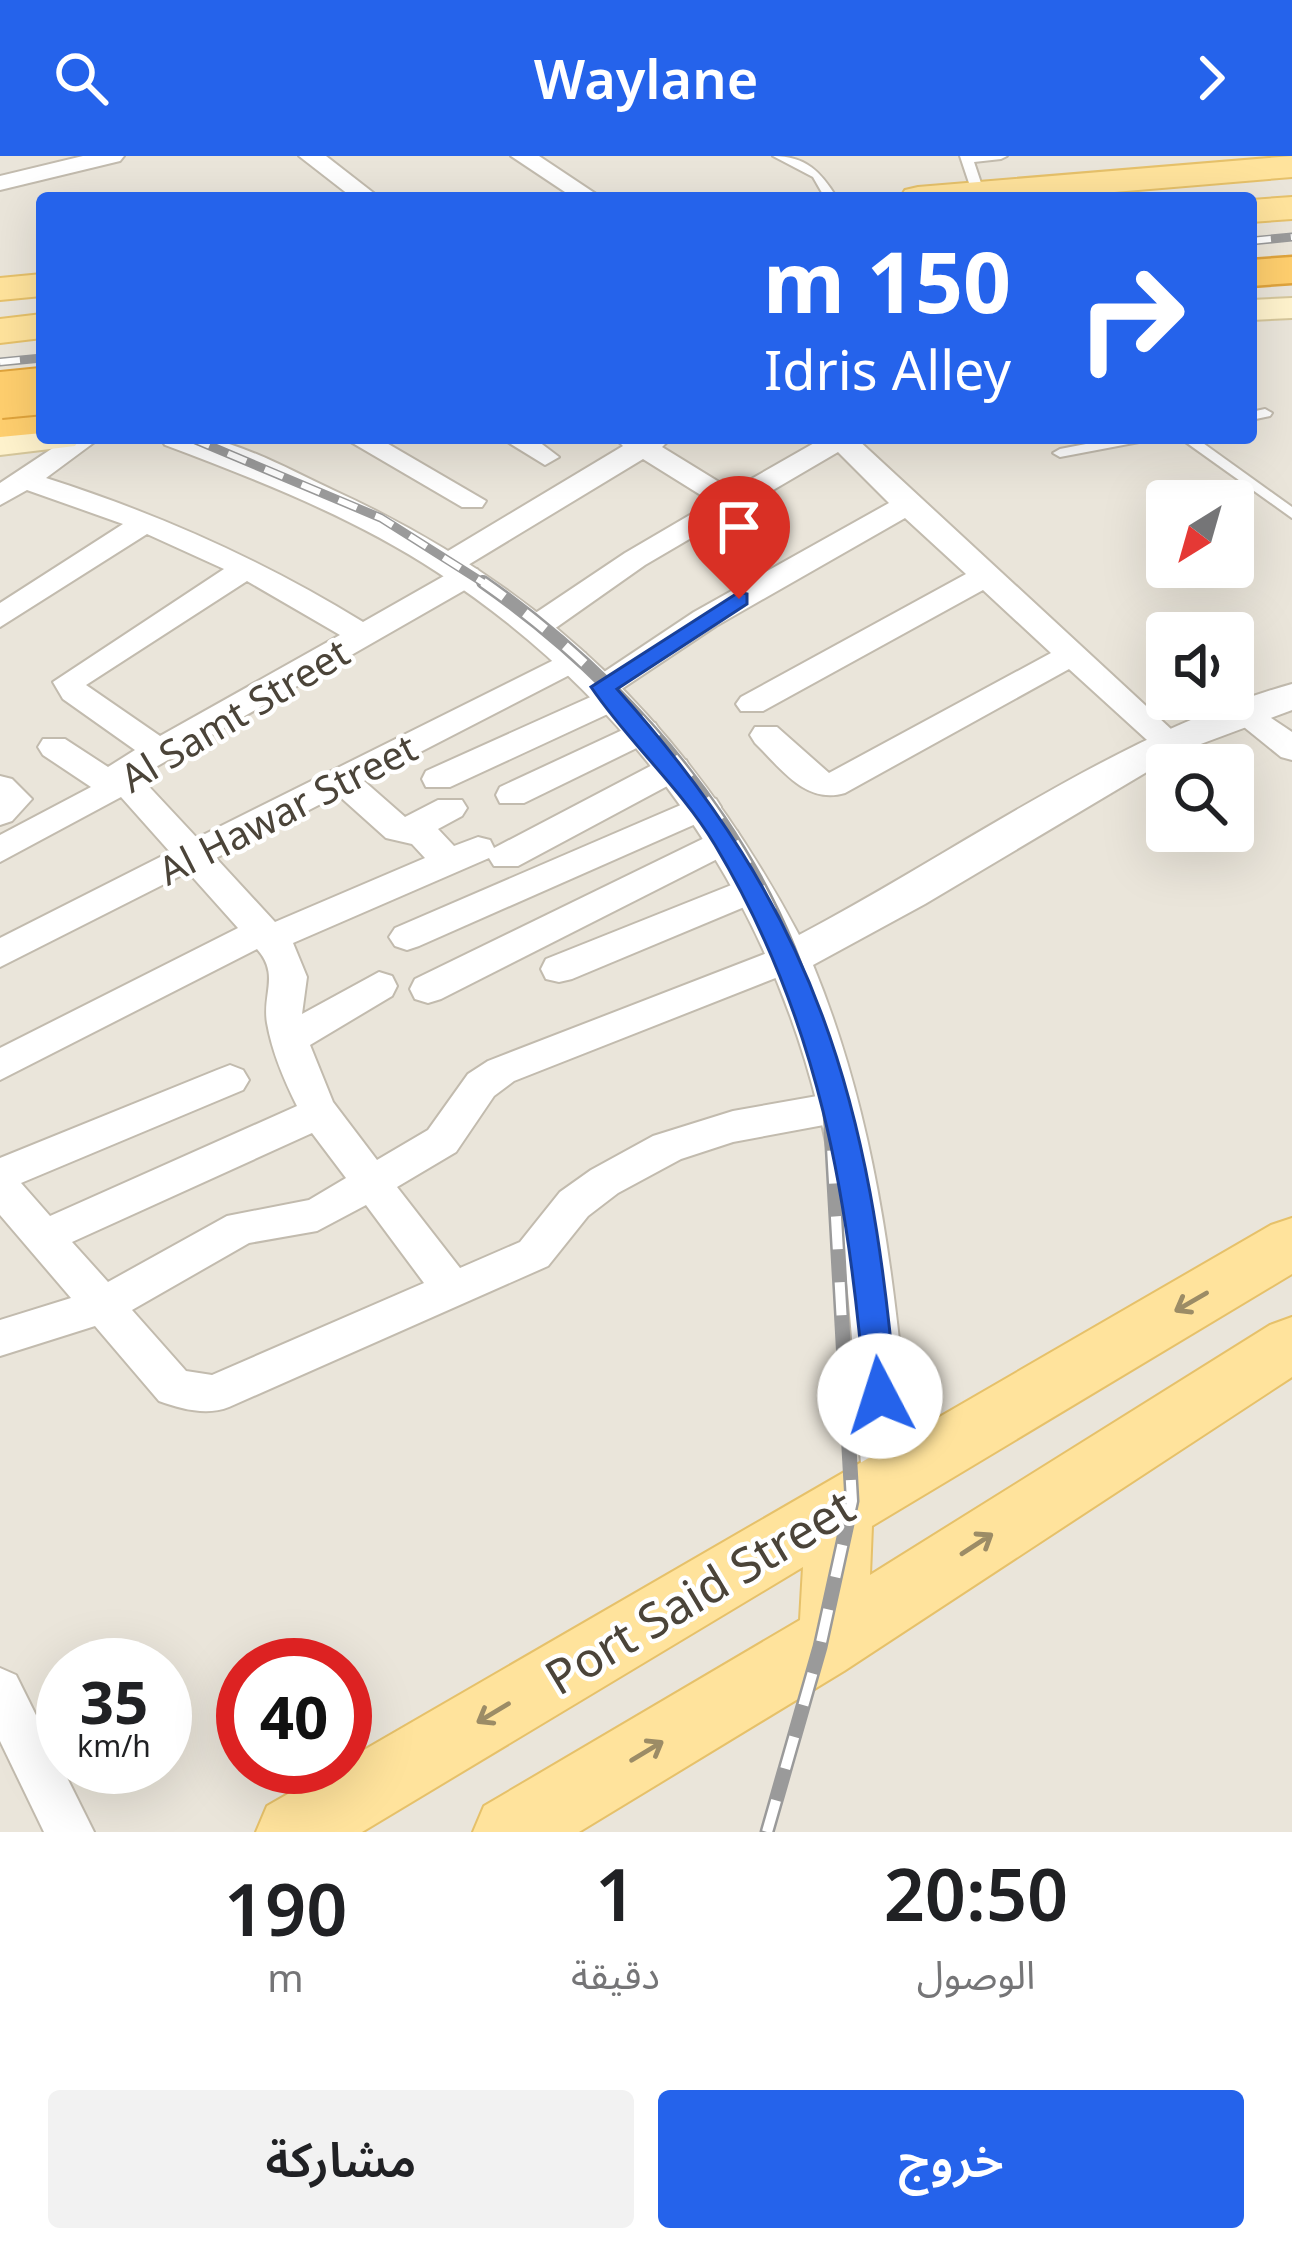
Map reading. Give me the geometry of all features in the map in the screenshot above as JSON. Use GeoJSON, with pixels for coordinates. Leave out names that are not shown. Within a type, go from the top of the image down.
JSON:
{"type":"FeatureCollection","features":[{"type":"Feature","properties":{"kind":"highway"},"geometry":{"type":"LineString","coordinates":[[1257,273],[1292,270]]}},
{"type":"Feature","properties":{"kind":"highway"},"geometry":{"type":"LineString","coordinates":[[1257,295],[1292,292]]}},
{"type":"Feature","properties":{"kind":"highway"},"geometry":{"type":"LineString","coordinates":[[0,395],[36,392]]}},
{"type":"Feature","properties":{"kind":"highway"},"geometry":{"type":"LineString","coordinates":[[0,423],[36,420]]}},
{"type":"Feature","properties":{"kind":"main road"},"geometry":{"type":"LineString","coordinates":[[929,192],[970,169],[1292,166]]}},
{"type":"Feature","properties":{"kind":"main road"},"geometry":{"type":"LineString","coordinates":[[1257,211],[1292,208]]}},
{"type":"Feature","properties":{"kind":"main road"},"geometry":{"type":"LineString","coordinates":[[0,289],[36,286]]}},
{"type":"Feature","properties":{"kind":"main road"},"geometry":{"type":"LineString","coordinates":[[1257,310],[1292,308]]}},
{"type":"Feature","properties":{"kind":"main road"},"geometry":{"type":"LineString","coordinates":[[0,331],[36,327]]}},
{"type":"Feature","properties":{"kind":"main road"},"geometry":{"type":"LineString","coordinates":[[0,444],[36,441]]}},
{"type":"Feature","properties":{"kind":"main road","name":"Port Said Street"},"geometry":{"type":"LineString","coordinates":[[293,1832],[1292,1243]]}},
{"type":"Feature","properties":{"kind":"main road"},"geometry":{"type":"LineString","coordinates":[[510,1832],[833,1638],[1292,1344]]}},
{"type":"Feature","properties":{"kind":"main road"},"geometry":{"type":"LineString","coordinates":[[833,1638],[864,1493]]}},
{"type":"Feature","properties":{"kind":"street"},"geometry":{"type":"LineString","coordinates":[[0,183],[112,156]]}},
{"type":"Feature","properties":{"kind":"street"},"geometry":{"type":"LineString","coordinates":[[524,156],[581,192]]}},
{"type":"Feature","properties":{"kind":"street"},"geometry":{"type":"LineString","coordinates":[[325,159],[361,192]]}},
{"type":"Feature","properties":{"kind":"street"},"geometry":{"type":"LineString","coordinates":[[12,488],[77,444]]}},
{"type":"Feature","properties":{"kind":"street"},"geometry":{"type":"LineString","coordinates":[[191,444],[356,512],[458,570],[536,627],[597,682],[644,731],[714,824],[788,958],[840,1108],[870,1272],[864,1493]]}},
{"type":"Feature","properties":{"kind":"street"},"geometry":{"type":"LineString","coordinates":[[375,444],[472,501]]}},
{"type":"Feature","properties":{"kind":"street"},"geometry":{"type":"LineString","coordinates":[[524,444],[545,457]]}},
{"type":"Feature","properties":{"kind":"street","name":"Al Samt Street"},"geometry":{"type":"LineString","coordinates":[[0,850],[102,796],[116,780],[158,751],[363,635],[638,444]]}},
{"type":"Feature","properties":{"kind":"street"},"geometry":{"type":"LineString","coordinates":[[646,444],[730,501]]}},
{"type":"Feature","properties":{"kind":"street"},"geometry":{"type":"LineString","coordinates":[[536,627],[730,501],[830,444]]}},
{"type":"Feature","properties":{"kind":"street"},"geometry":{"type":"LineString","coordinates":[[847,444],[907,505],[1169,742]]}},
{"type":"Feature","properties":{"kind":"street"},"geometry":{"type":"LineString","coordinates":[[12,488],[148,521],[248,567],[363,635]]}},
{"type":"Feature","properties":{"kind":"street"},"geometry":{"type":"LineString","coordinates":[[405,832],[444,794],[597,682],[907,505]]}},
{"type":"Feature","properties":{"kind":"street"},"geometry":{"type":"LineString","coordinates":[[0,617],[148,521]]}},
{"type":"Feature","properties":{"kind":"street"},"geometry":{"type":"LineString","coordinates":[[158,751],[69,688],[69,682],[248,567]]}},
{"type":"Feature","properties":{"kind":"street"},"geometry":{"type":"LineString","coordinates":[[752,704],[985,576]]}},
{"type":"Feature","properties":{"kind":"street"},"geometry":{"type":"LineString","coordinates":[[766,735],[818,783],[833,785],[1073,654]]}},
{"type":"Feature","properties":{"kind":"street","name":"Al Hawar Street"},"geometry":{"type":"LineString","coordinates":[[0,954],[343,781],[597,682]]}},
{"type":"Feature","properties":{"kind":"street"},"geometry":{"type":"LineString","coordinates":[[1254,713],[1292,696]]}},
{"type":"Feature","properties":{"kind":"street"},"geometry":{"type":"LineString","coordinates":[[1254,718],[1292,748]]}},
{"type":"Feature","properties":{"kind":"street"},"geometry":{"type":"LineString","coordinates":[[0,1339],[104,1305],[241,1228],[317,1215],[442,1141],[481,1085],[501,1071],[788,958],[910,894],[1169,742],[1235,720]]}},
{"type":"Feature","properties":{"kind":"street"},"geometry":{"type":"LineString","coordinates":[[512,795],[644,731]]}},
{"type":"Feature","properties":{"kind":"street"},"geometry":{"type":"LineString","coordinates":[[54,747],[116,780],[193,855],[284,956],[293,982],[284,1010],[302,1081],[319,1113],[453,1290]]}},
{"type":"Feature","properties":{"kind":"street"},"geometry":{"type":"LineString","coordinates":[[0,1065],[266,935],[478,856],[674,768]]}},
{"type":"Feature","properties":{"kind":"street"},"geometry":{"type":"LineString","coordinates":[[343,781],[405,832],[478,856]]}},
{"type":"Feature","properties":{"kind":"street"},"geometry":{"type":"LineString","coordinates":[[407,937],[714,824]]}},
{"type":"Feature","properties":{"kind":"street"},"geometry":{"type":"LineString","coordinates":[[428,988],[714,824]]}},
{"type":"Feature","properties":{"kind":"street"},"geometry":{"type":"LineString","coordinates":[[559,969],[754,889]]}},
{"type":"Feature","properties":{"kind":"street"},"geometry":{"type":"LineString","coordinates":[[293,1037],[379,986]]}},
{"type":"Feature","properties":{"kind":"street"},"geometry":{"type":"LineString","coordinates":[[0,1175],[230,1080]]}},
{"type":"Feature","properties":{"kind":"street"},"geometry":{"type":"LineString","coordinates":[[0,1186],[174,1388],[214,1394],[534,1254],[549,1241],[570,1207],[656,1150],[727,1125],[840,1108]]}},
{"type":"Feature","properties":{"kind":"street"},"geometry":{"type":"LineString","coordinates":[[44,1237],[319,1113]]}},
{"type":"Feature","properties":{"kind":"street"},"geometry":{"type":"LineString","coordinates":[[0,1691],[70,1832]]}},
{"type":"Feature","properties":{"kind":"lane"},"geometry":{"type":"LineString","coordinates":[[779,156],[817,175],[827,192]]}},
{"type":"Feature","properties":{"kind":"lane"},"geometry":{"type":"LineString","coordinates":[[970,169],[1001,156]]}},
{"type":"Feature","properties":{"kind":"lane"},"geometry":{"type":"LineString","coordinates":[[1060,453],[1107,444]]}},
{"type":"Feature","properties":{"kind":"lane"},"geometry":{"type":"LineString","coordinates":[[1195,444],[1292,514]]}},
{"type":"Feature","properties":{"kind":"shaded area"},"geometry":{"type":"Polygon","coordinates":[[[0,156],[1292,156],[1292,1832],[0,1832],[0,156]]]}},
{"type":"Feature","properties":{"kind":"railway"},"geometry":{"type":"LineString","coordinates":[[1257,240],[1292,237]]}},
{"type":"Feature","properties":{"kind":"railway"},"geometry":{"type":"LineString","coordinates":[[0,362],[36,359]]}},
{"type":"Feature","properties":{"kind":"railway"},"geometry":{"type":"LineString","coordinates":[[0,391],[36,398]]}},
{"type":"Feature","properties":{"kind":"railway"},"geometry":{"type":"LineString","coordinates":[[205,444],[381,518],[487,585]]}},
{"type":"Feature","properties":{"kind":"railway"},"geometry":{"type":"LineString","coordinates":[[483,582],[487,585]]}},
{"type":"Feature","properties":{"kind":"railway"},"geometry":{"type":"LineString","coordinates":[[487,585],[549,632],[611,689],[669,752],[720,820],[763,892],[797,969],[820,1049],[831,1132]]}},
{"type":"Feature","properties":{"kind":"railway"},"geometry":{"type":"LineString","coordinates":[[767,1832],[820,1647],[852,1501],[831,1129]]}},
{"type":"Feature","properties":{"kind":"route"},"geometry":{"type":"LineString","coordinates":[[739,599],[603,687],[674,768],[725,840],[788,958],[816,1027],[840,1108],[870,1272],[880,1396]]}}]}
